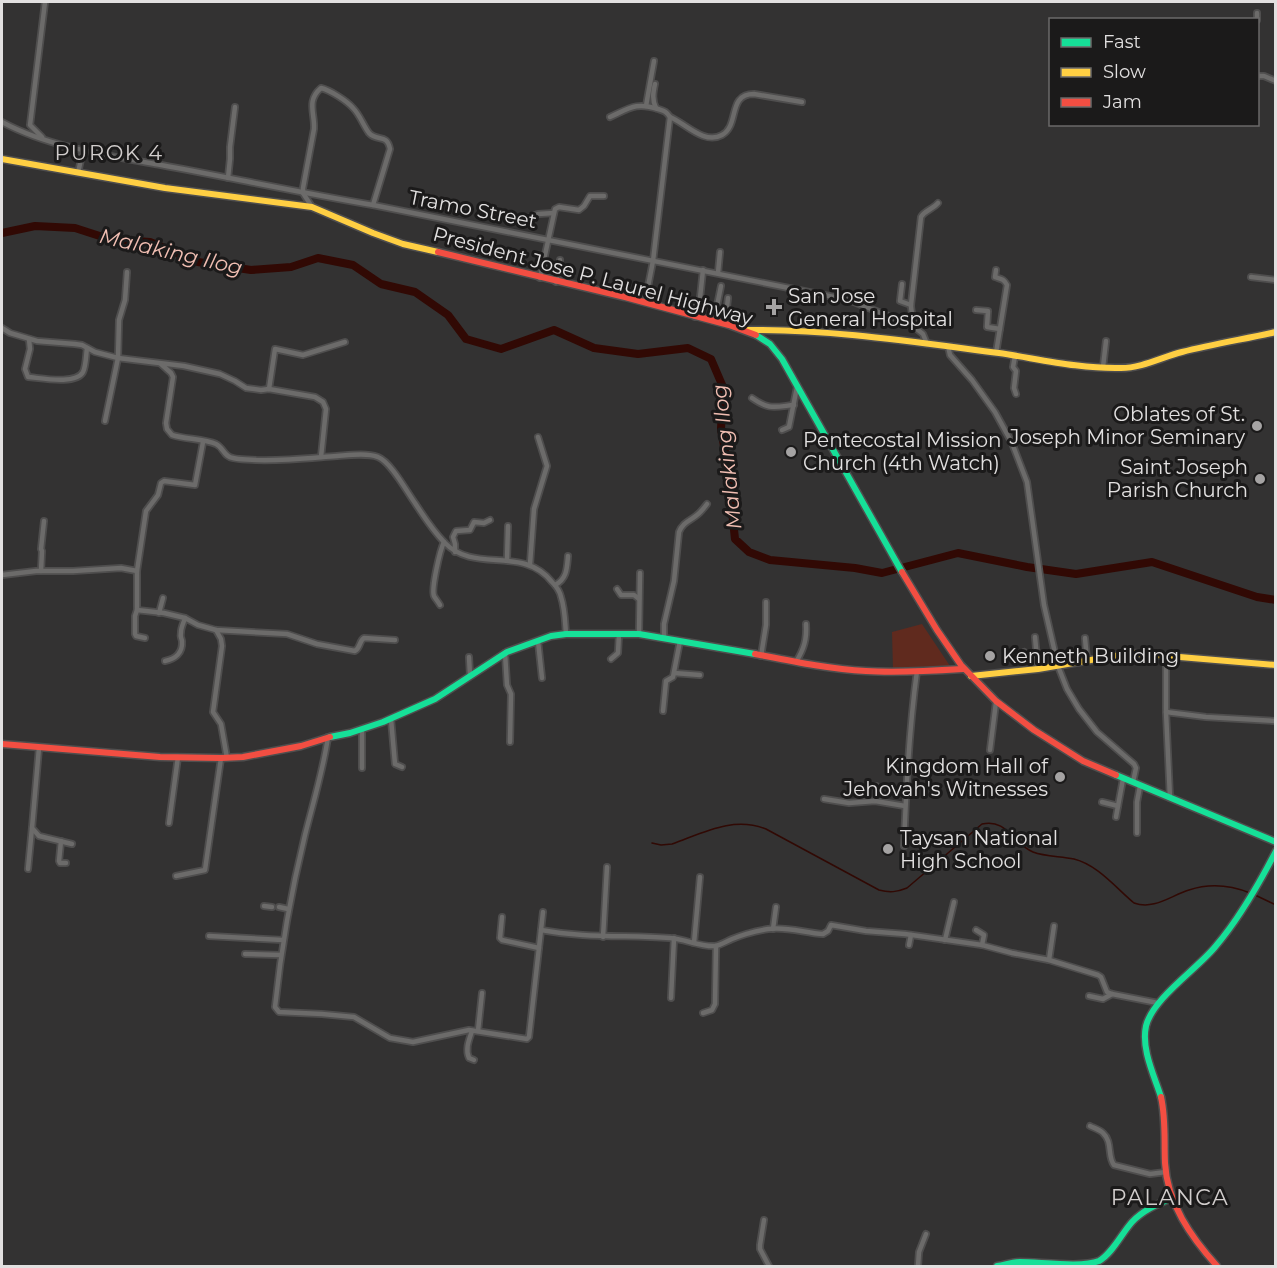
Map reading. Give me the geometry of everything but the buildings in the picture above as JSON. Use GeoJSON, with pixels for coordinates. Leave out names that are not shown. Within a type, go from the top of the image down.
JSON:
{"type":"FeatureCollection","features":[{"type":"Feature","properties":{"kind":"main road","name":"President Jose P. Laurel Highway"},"geometry":{"type":"LineString","coordinates":[[2,159],[165,188],[312,207],[394,241],[714,321],[760,337],[770,344],[782,359],[937,630],[964,669],[996,701],[1019,720],[1083,761],[1275,842]]}},
{"type":"Feature","properties":{"kind":"main road"},"geometry":{"type":"LineString","coordinates":[[744,330],[783,330],[894,338],[1118,368],[1133,367],[1207,345],[1275,332]]}},
{"type":"Feature","properties":{"kind":"main road"},"geometry":{"type":"LineString","coordinates":[[2,744],[75,752],[224,758],[243,757],[301,746],[391,719],[435,699],[505,653],[551,636],[566,634],[639,634],[796,662],[864,671],[917,672],[964,669]]}},
{"type":"Feature","properties":{"kind":"main road"},"geometry":{"type":"LineString","coordinates":[[971,676],[1038,669],[1132,653],[1275,665]]}},
{"type":"Feature","properties":{"kind":"main road"},"geometry":{"type":"LineString","coordinates":[[1217,1266],[1199,1245],[1172,1198],[1166,1172],[1162,1106],[1149,1060],[1145,1029],[1158,1003],[1220,941],[1248,900],[1275,851]]}},
{"type":"Feature","properties":{"kind":"main road"},"geometry":{"type":"LineString","coordinates":[[997,1266],[1017,1262],[1079,1266],[1098,1261],[1134,1219],[1172,1198]]}},
{"type":"Feature","properties":{"kind":"street"},"geometry":{"type":"LineString","coordinates":[[44,139],[30,125],[45,2]]}},
{"type":"Feature","properties":{"kind":"street"},"geometry":{"type":"LineString","coordinates":[[1257,13],[1257,18]]}},
{"type":"Feature","properties":{"kind":"street"},"geometry":{"type":"LineString","coordinates":[[646,106],[654,61]]}},
{"type":"Feature","properties":{"kind":"street"},"geometry":{"type":"LineString","coordinates":[[1259,76],[1275,81]]}},
{"type":"Feature","properties":{"kind":"street"},"geometry":{"type":"LineString","coordinates":[[656,84],[653,103],[656,108]]}},
{"type":"Feature","properties":{"kind":"street"},"geometry":{"type":"LineString","coordinates":[[312,207],[303,193],[315,122],[311,110],[312,103],[317,90],[321,88],[328,89],[353,107],[370,134],[386,139],[389,143],[390,149],[373,205]]}},
{"type":"Feature","properties":{"kind":"street"},"geometry":{"type":"LineString","coordinates":[[610,117],[636,106],[656,108],[666,111],[670,117],[700,135],[714,138],[723,135],[729,129],[736,104],[747,94],[754,93],[802,102]]}},
{"type":"Feature","properties":{"kind":"street"},"geometry":{"type":"LineString","coordinates":[[228,178],[235,107]]}},
{"type":"Feature","properties":{"kind":"street"},"geometry":{"type":"LineString","coordinates":[[645,303],[653,261],[670,117]]}},
{"type":"Feature","properties":{"kind":"street","name":"Tramo Street"},"geometry":{"type":"LineString","coordinates":[[2,122],[44,139],[83,150],[838,297],[860,303],[913,326],[924,334],[927,344]]}},
{"type":"Feature","properties":{"kind":"street"},"geometry":{"type":"LineString","coordinates":[[78,173],[83,150]]}},
{"type":"Feature","properties":{"kind":"street"},"geometry":{"type":"LineString","coordinates":[[540,278],[555,209],[559,207],[581,209],[590,196],[604,196]]}},
{"type":"Feature","properties":{"kind":"street"},"geometry":{"type":"LineString","coordinates":[[913,326],[911,305],[921,218],[938,203]]}},
{"type":"Feature","properties":{"kind":"street"},"geometry":{"type":"LineString","coordinates":[[528,218],[538,214],[554,213]]}},
{"type":"Feature","properties":{"kind":"street"},"geometry":{"type":"LineString","coordinates":[[718,273],[720,252]]}},
{"type":"Feature","properties":{"kind":"street"},"geometry":{"type":"LineString","coordinates":[[556,282],[560,260]]}},
{"type":"Feature","properties":{"kind":"street"},"geometry":{"type":"LineString","coordinates":[[695,317],[703,270]]}},
{"type":"Feature","properties":{"kind":"street"},"geometry":{"type":"LineString","coordinates":[[996,270],[995,277],[1005,281],[1007,285],[996,353]]}},
{"type":"Feature","properties":{"kind":"street"},"geometry":{"type":"LineString","coordinates":[[105,421],[118,358],[119,320],[125,300],[127,272]]}},
{"type":"Feature","properties":{"kind":"street"},"geometry":{"type":"LineString","coordinates":[[1251,277],[1275,280]]}},
{"type":"Feature","properties":{"kind":"street"},"geometry":{"type":"LineString","coordinates":[[902,284],[900,302],[911,305]]}},
{"type":"Feature","properties":{"kind":"street"},"geometry":{"type":"LineString","coordinates":[[714,321],[721,286]]}},
{"type":"Feature","properties":{"kind":"street"},"geometry":{"type":"LineString","coordinates":[[860,303],[865,294],[871,295]]}},
{"type":"Feature","properties":{"kind":"street"},"geometry":{"type":"LineString","coordinates":[[725,324],[728,298]]}},
{"type":"Feature","properties":{"kind":"street"},"geometry":{"type":"LineString","coordinates":[[976,309],[989,312],[987,327],[1000,329]]}},
{"type":"Feature","properties":{"kind":"street"},"geometry":{"type":"LineString","coordinates":[[2,328],[29,339],[75,344],[118,358],[184,366],[220,374],[246,388],[269,389],[315,398],[323,402],[326,409],[321,457]]}},
{"type":"Feature","properties":{"kind":"street"},"geometry":{"type":"LineString","coordinates":[[29,339],[30,349],[25,369],[28,377],[65,380],[78,377],[84,370],[87,348]]}},
{"type":"Feature","properties":{"kind":"street"},"geometry":{"type":"LineString","coordinates":[[1103,367],[1106,341]]}},
{"type":"Feature","properties":{"kind":"street"},"geometry":{"type":"LineString","coordinates":[[269,389],[275,349],[303,355],[345,342]]}},
{"type":"Feature","properties":{"kind":"street"},"geometry":{"type":"LineString","coordinates":[[948,346],[950,355],[995,412],[1012,443],[1026,482],[1042,593],[1058,666],[1067,689],[1084,717],[1103,738],[1134,764],[1136,768],[1133,783]]}},
{"type":"Feature","properties":{"kind":"street"},"geometry":{"type":"LineString","coordinates":[[1015,356],[1013,367],[1016,371],[1014,388],[1016,394]]}},
{"type":"Feature","properties":{"kind":"street"},"geometry":{"type":"LineString","coordinates":[[161,364],[171,372],[173,377],[166,423],[169,433],[218,445],[226,456],[233,459],[278,461],[368,455],[380,458],[386,462],[444,542],[455,552],[467,557],[530,564],[541,570],[555,585],[562,599],[566,634]]}},
{"type":"Feature","properties":{"kind":"street"},"geometry":{"type":"LineString","coordinates":[[782,430],[789,427],[797,384]]}},
{"type":"Feature","properties":{"kind":"street"},"geometry":{"type":"LineString","coordinates":[[752,398],[768,407],[794,405]]}},
{"type":"Feature","properties":{"kind":"street"},"geometry":{"type":"LineString","coordinates":[[530,564],[534,509],[547,466],[538,437]]}},
{"type":"Feature","properties":{"kind":"street"},"geometry":{"type":"LineString","coordinates":[[145,638],[135,634],[135,616],[137,571],[146,511],[158,495],[161,483],[164,481],[195,485],[203,441]]}},
{"type":"Feature","properties":{"kind":"street"},"geometry":{"type":"LineString","coordinates":[[664,638],[664,624],[674,580],[681,527],[698,515],[707,504]]}},
{"type":"Feature","properties":{"kind":"street"},"geometry":{"type":"LineString","coordinates":[[455,552],[453,537],[456,531],[468,531],[474,522],[484,523],[490,520]]}},
{"type":"Feature","properties":{"kind":"street"},"geometry":{"type":"LineString","coordinates":[[41,572],[44,521]]}},
{"type":"Feature","properties":{"kind":"street"},"geometry":{"type":"LineString","coordinates":[[507,560],[508,525]]}},
{"type":"Feature","properties":{"kind":"street"},"geometry":{"type":"LineString","coordinates":[[440,605],[434,597],[434,588],[440,551],[444,542]]}},
{"type":"Feature","properties":{"kind":"street"},"geometry":{"type":"LineString","coordinates":[[555,585],[565,576],[567,556]]}},
{"type":"Feature","properties":{"kind":"street"},"geometry":{"type":"LineString","coordinates":[[2,575],[121,568],[137,571]]}},
{"type":"Feature","properties":{"kind":"street"},"geometry":{"type":"LineString","coordinates":[[639,634],[640,573]]}},
{"type":"Feature","properties":{"kind":"street"},"geometry":{"type":"LineString","coordinates":[[617,589],[621,595],[634,595],[639,599]]}},
{"type":"Feature","properties":{"kind":"street"},"geometry":{"type":"LineString","coordinates":[[159,613],[163,598]]}},
{"type":"Feature","properties":{"kind":"street"},"geometry":{"type":"LineString","coordinates":[[761,656],[766,625],[766,602]]}},
{"type":"Feature","properties":{"kind":"street"},"geometry":{"type":"LineString","coordinates":[[137,610],[185,618],[198,625],[216,630],[287,634],[317,644],[356,651],[364,638],[395,640]]}},
{"type":"Feature","properties":{"kind":"street"},"geometry":{"type":"LineString","coordinates":[[165,661],[177,657],[180,652],[182,643],[180,634],[185,618]]}},
{"type":"Feature","properties":{"kind":"street"},"geometry":{"type":"LineString","coordinates":[[796,662],[805,644],[806,624]]}},
{"type":"Feature","properties":{"kind":"street"},"geometry":{"type":"LineString","coordinates":[[176,876],[205,870],[224,758],[221,724],[213,712],[222,646],[216,630]]}},
{"type":"Feature","properties":{"kind":"street"},"geometry":{"type":"LineString","coordinates":[[611,659],[618,653],[619,634]]}},
{"type":"Feature","properties":{"kind":"street"},"geometry":{"type":"LineString","coordinates":[[1035,637],[1038,669]]}},
{"type":"Feature","properties":{"kind":"street"},"geometry":{"type":"LineString","coordinates":[[1085,638],[1088,660]]}},
{"type":"Feature","properties":{"kind":"street"},"geometry":{"type":"LineString","coordinates":[[538,641],[542,678]]}},
{"type":"Feature","properties":{"kind":"street"},"geometry":{"type":"LineString","coordinates":[[663,711],[666,681],[672,678],[674,673],[680,641]]}},
{"type":"Feature","properties":{"kind":"street"},"geometry":{"type":"LineString","coordinates":[[1024,652],[1026,657],[1037,655]]}},
{"type":"Feature","properties":{"kind":"street"},"geometry":{"type":"LineString","coordinates":[[505,653],[507,685],[511,694],[510,742]]}},
{"type":"Feature","properties":{"kind":"street"},"geometry":{"type":"LineString","coordinates":[[1166,656],[1170,798]]}},
{"type":"Feature","properties":{"kind":"street"},"geometry":{"type":"LineString","coordinates":[[469,657],[471,675]]}},
{"type":"Feature","properties":{"kind":"street"},"geometry":{"type":"LineString","coordinates":[[904,846],[912,706],[917,672]]}},
{"type":"Feature","properties":{"kind":"street"},"geometry":{"type":"LineString","coordinates":[[674,673],[700,675]]}},
{"type":"Feature","properties":{"kind":"street"},"geometry":{"type":"LineString","coordinates":[[990,750],[996,701]]}},
{"type":"Feature","properties":{"kind":"street"},"geometry":{"type":"LineString","coordinates":[[1166,712],[1275,721]]}},
{"type":"Feature","properties":{"kind":"street"},"geometry":{"type":"LineString","coordinates":[[391,719],[395,764],[402,767]]}},
{"type":"Feature","properties":{"kind":"street"},"geometry":{"type":"LineString","coordinates":[[362,729],[362,768]]}},
{"type":"Feature","properties":{"kind":"street"},"geometry":{"type":"LineString","coordinates":[[328,737],[323,767],[288,909],[275,1007],[279,1012],[354,1017],[390,1038],[413,1042],[472,1031],[528,1038],[543,912]]}},
{"type":"Feature","properties":{"kind":"street"},"geometry":{"type":"LineString","coordinates":[[28,870],[39,747]]}},
{"type":"Feature","properties":{"kind":"street"},"geometry":{"type":"LineString","coordinates":[[169,823],[178,757]]}},
{"type":"Feature","properties":{"kind":"street"},"geometry":{"type":"LineString","coordinates":[[1116,817],[1124,779]]}},
{"type":"Feature","properties":{"kind":"street"},"geometry":{"type":"LineString","coordinates":[[875,801],[876,786]]}},
{"type":"Feature","properties":{"kind":"street"},"geometry":{"type":"LineString","coordinates":[[1137,833],[1137,802],[1140,786]]}},
{"type":"Feature","properties":{"kind":"street"},"geometry":{"type":"LineString","coordinates":[[824,799],[849,803],[875,801],[905,806]]}},
{"type":"Feature","properties":{"kind":"street"},"geometry":{"type":"LineString","coordinates":[[1102,802],[1118,806]]}},
{"type":"Feature","properties":{"kind":"street"},"geometry":{"type":"LineString","coordinates":[[847,810],[849,803]]}},
{"type":"Feature","properties":{"kind":"street"},"geometry":{"type":"LineString","coordinates":[[32,828],[39,836],[72,844]]}},
{"type":"Feature","properties":{"kind":"street"},"geometry":{"type":"LineString","coordinates":[[61,841],[59,861],[66,863]]}},
{"type":"Feature","properties":{"kind":"street"},"geometry":{"type":"LineString","coordinates":[[603,937],[607,867]]}},
{"type":"Feature","properties":{"kind":"street"},"geometry":{"type":"LineString","coordinates":[[693,943],[700,877]]}},
{"type":"Feature","properties":{"kind":"street"},"geometry":{"type":"LineString","coordinates":[[945,940],[954,902]]}},
{"type":"Feature","properties":{"kind":"street"},"geometry":{"type":"LineString","coordinates":[[264,906],[272,906]]}},
{"type":"Feature","properties":{"kind":"street"},"geometry":{"type":"LineString","coordinates":[[773,929],[776,907]]}},
{"type":"Feature","properties":{"kind":"street"},"geometry":{"type":"LineString","coordinates":[[279,908],[288,909]]}},
{"type":"Feature","properties":{"kind":"street"},"geometry":{"type":"LineString","coordinates":[[502,917],[500,938],[502,940],[539,948]]}},
{"type":"Feature","properties":{"kind":"street"},"geometry":{"type":"LineString","coordinates":[[541,930],[603,937],[629,935],[674,938],[716,946],[744,935],[773,929],[823,934],[832,925],[982,945],[1012,954],[1049,960],[1098,975],[1107,992],[1112,994],[1158,1003]]}},
{"type":"Feature","properties":{"kind":"street"},"geometry":{"type":"LineString","coordinates":[[1049,960],[1054,926]]}},
{"type":"Feature","properties":{"kind":"street"},"geometry":{"type":"LineString","coordinates":[[976,930],[984,935],[982,945]]}},
{"type":"Feature","properties":{"kind":"street"},"geometry":{"type":"LineString","coordinates":[[909,945],[911,935]]}},
{"type":"Feature","properties":{"kind":"street"},"geometry":{"type":"LineString","coordinates":[[209,936],[283,940]]}},
{"type":"Feature","properties":{"kind":"street"},"geometry":{"type":"LineString","coordinates":[[671,998],[674,938]]}},
{"type":"Feature","properties":{"kind":"street"},"geometry":{"type":"LineString","coordinates":[[703,1013],[712,1010],[715,1004],[716,946]]}},
{"type":"Feature","properties":{"kind":"street"},"geometry":{"type":"LineString","coordinates":[[245,954],[281,955]]}},
{"type":"Feature","properties":{"kind":"street"},"geometry":{"type":"LineString","coordinates":[[478,1031],[482,993]]}},
{"type":"Feature","properties":{"kind":"street"},"geometry":{"type":"LineString","coordinates":[[1089,996],[1103,999],[1112,994]]}},
{"type":"Feature","properties":{"kind":"street"},"geometry":{"type":"LineString","coordinates":[[472,1031],[467,1053],[469,1058],[474,1060]]}},
{"type":"Feature","properties":{"kind":"street"},"geometry":{"type":"LineString","coordinates":[[1090,1126],[1104,1134],[1114,1165],[1150,1174],[1166,1172]]}},
{"type":"Feature","properties":{"kind":"street"},"geometry":{"type":"LineString","coordinates":[[764,1220],[760,1249],[769,1266]]}},
{"type":"Feature","properties":{"kind":"street"},"geometry":{"type":"LineString","coordinates":[[918,1266],[919,1252],[926,1234]]}},
{"type":"Feature","properties":{"kind":"street"},"geometry":{"type":"LineString","coordinates":[[1090,1264],[1099,1266]]}},
{"type":"Feature","properties":{"kind":"shaded area"},"geometry":{"type":"Polygon","coordinates":[[[922,624],[950,666],[893,669],[892,632],[922,624]]]}},
{"type":"Feature","properties":{"kind":"waterway","name":"Malaking Ilog"},"geometry":{"type":"LineString","coordinates":[[2,233],[35,226],[75,228],[109,239],[150,242],[198,262],[251,270],[291,267],[318,258],[353,265],[381,284],[415,292],[448,315],[466,339],[501,349],[554,330],[594,348],[638,354],[688,348],[711,359],[723,387],[721,429],[735,539],[749,552],[770,560],[855,568],[882,573],[958,553],[1076,574],[1152,562],[1257,597],[1276,600]]}},
{"type":"Feature","properties":{"kind":"waterway"},"geometry":{"type":"LineString","coordinates":[[652,843],[672,844],[730,825],[754,825],[766,829],[879,890],[893,892],[907,888],[982,824],[991,823],[1004,828],[1033,852],[1074,859],[1091,866],[1134,903],[1141,905],[1155,904],[1205,886],[1235,888],[1250,893]]}},
{"type":"Feature","properties":{"kind":"waterway"},"geometry":{"type":"LineString","coordinates":[[1255,895],[1276,905]]}},
{"type":"Feature","properties":{"kind":"traffic: fast"},"geometry":{"type":"LineString","coordinates":[[756,335],[770,344],[782,359],[902,572]]}},
{"type":"Feature","properties":{"kind":"traffic: fast"},"geometry":{"type":"LineString","coordinates":[[330,737],[383,722],[435,699],[507,652],[551,636],[639,634],[755,654]]}},
{"type":"Feature","properties":{"kind":"traffic: fast"},"geometry":{"type":"LineString","coordinates":[[1116,775],[1276,842]]}},
{"type":"Feature","properties":{"kind":"traffic: fast"},"geometry":{"type":"LineString","coordinates":[[1161,1097],[1145,1044],[1146,1026],[1150,1016],[1166,995],[1207,956],[1224,936],[1248,901],[1276,851]]}},
{"type":"Feature","properties":{"kind":"traffic: fast"},"geometry":{"type":"LineString","coordinates":[[997,1266],[1017,1262],[1072,1264],[1099,1261],[1108,1254],[1136,1218],[1172,1198]]}},
{"type":"Feature","properties":{"kind":"traffic: slow"},"geometry":{"type":"LineString","coordinates":[[2,159],[165,188],[312,207],[403,244],[438,252]]}},
{"type":"Feature","properties":{"kind":"traffic: slow"},"geometry":{"type":"LineString","coordinates":[[745,330],[872,337],[1106,368],[1129,368],[1194,349],[1276,332]]}},
{"type":"Feature","properties":{"kind":"traffic: slow"},"geometry":{"type":"LineString","coordinates":[[971,676],[1038,669],[1132,653],[1276,665]]}},
{"type":"Feature","properties":{"kind":"traffic: jam"},"geometry":{"type":"LineString","coordinates":[[438,252],[625,297],[729,325],[756,335]]}},
{"type":"Feature","properties":{"kind":"traffic: jam"},"geometry":{"type":"LineString","coordinates":[[902,572],[961,665],[996,701],[1034,730],[1083,761],[1116,775]]}},
{"type":"Feature","properties":{"kind":"traffic: jam"},"geometry":{"type":"LineString","coordinates":[[755,654],[824,667],[866,671],[964,669]]}},
{"type":"Feature","properties":{"kind":"traffic: jam"},"geometry":{"type":"LineString","coordinates":[[2,744],[160,757],[221,758],[243,757],[301,746],[330,737]]}},
{"type":"Feature","properties":{"kind":"traffic: jam"},"geometry":{"type":"LineString","coordinates":[[1161,1097],[1165,1163],[1170,1192],[1182,1219],[1217,1266]]}},
{"type":"Feature","properties":{"kind":"place","name":"San Jose General Hospital"},"geometry":{"type":"Point","coordinates":[774,307]}},
{"type":"Feature","properties":{"kind":"place","name":"Oblates of St. Joseph Minor Seminary"},"geometry":{"type":"Point","coordinates":[1257,426]}},
{"type":"Feature","properties":{"kind":"place","name":"Pentecostal Mission Church (4th Watch)"},"geometry":{"type":"Point","coordinates":[791,452]}},
{"type":"Feature","properties":{"kind":"place","name":"Saint Joseph Parish Church"},"geometry":{"type":"Point","coordinates":[1260,479]}},
{"type":"Feature","properties":{"kind":"place","name":"Kenneth Building"},"geometry":{"type":"Point","coordinates":[990,656]}},
{"type":"Feature","properties":{"kind":"place","name":"Kingdom Hall of Jehovah's Witnesses"},"geometry":{"type":"Point","coordinates":[1060,777]}},
{"type":"Feature","properties":{"kind":"place","name":"Taysan National High School"},"geometry":{"type":"Point","coordinates":[888,849]}},
{"type":"Feature","properties":{"kind":"district","name":"PUROK 4"},"geometry":{"type":"Point","coordinates":[109,153]}},
{"type":"Feature","properties":{"kind":"district","name":"PALANCA"},"geometry":{"type":"Point","coordinates":[1170,1197]}}]}
